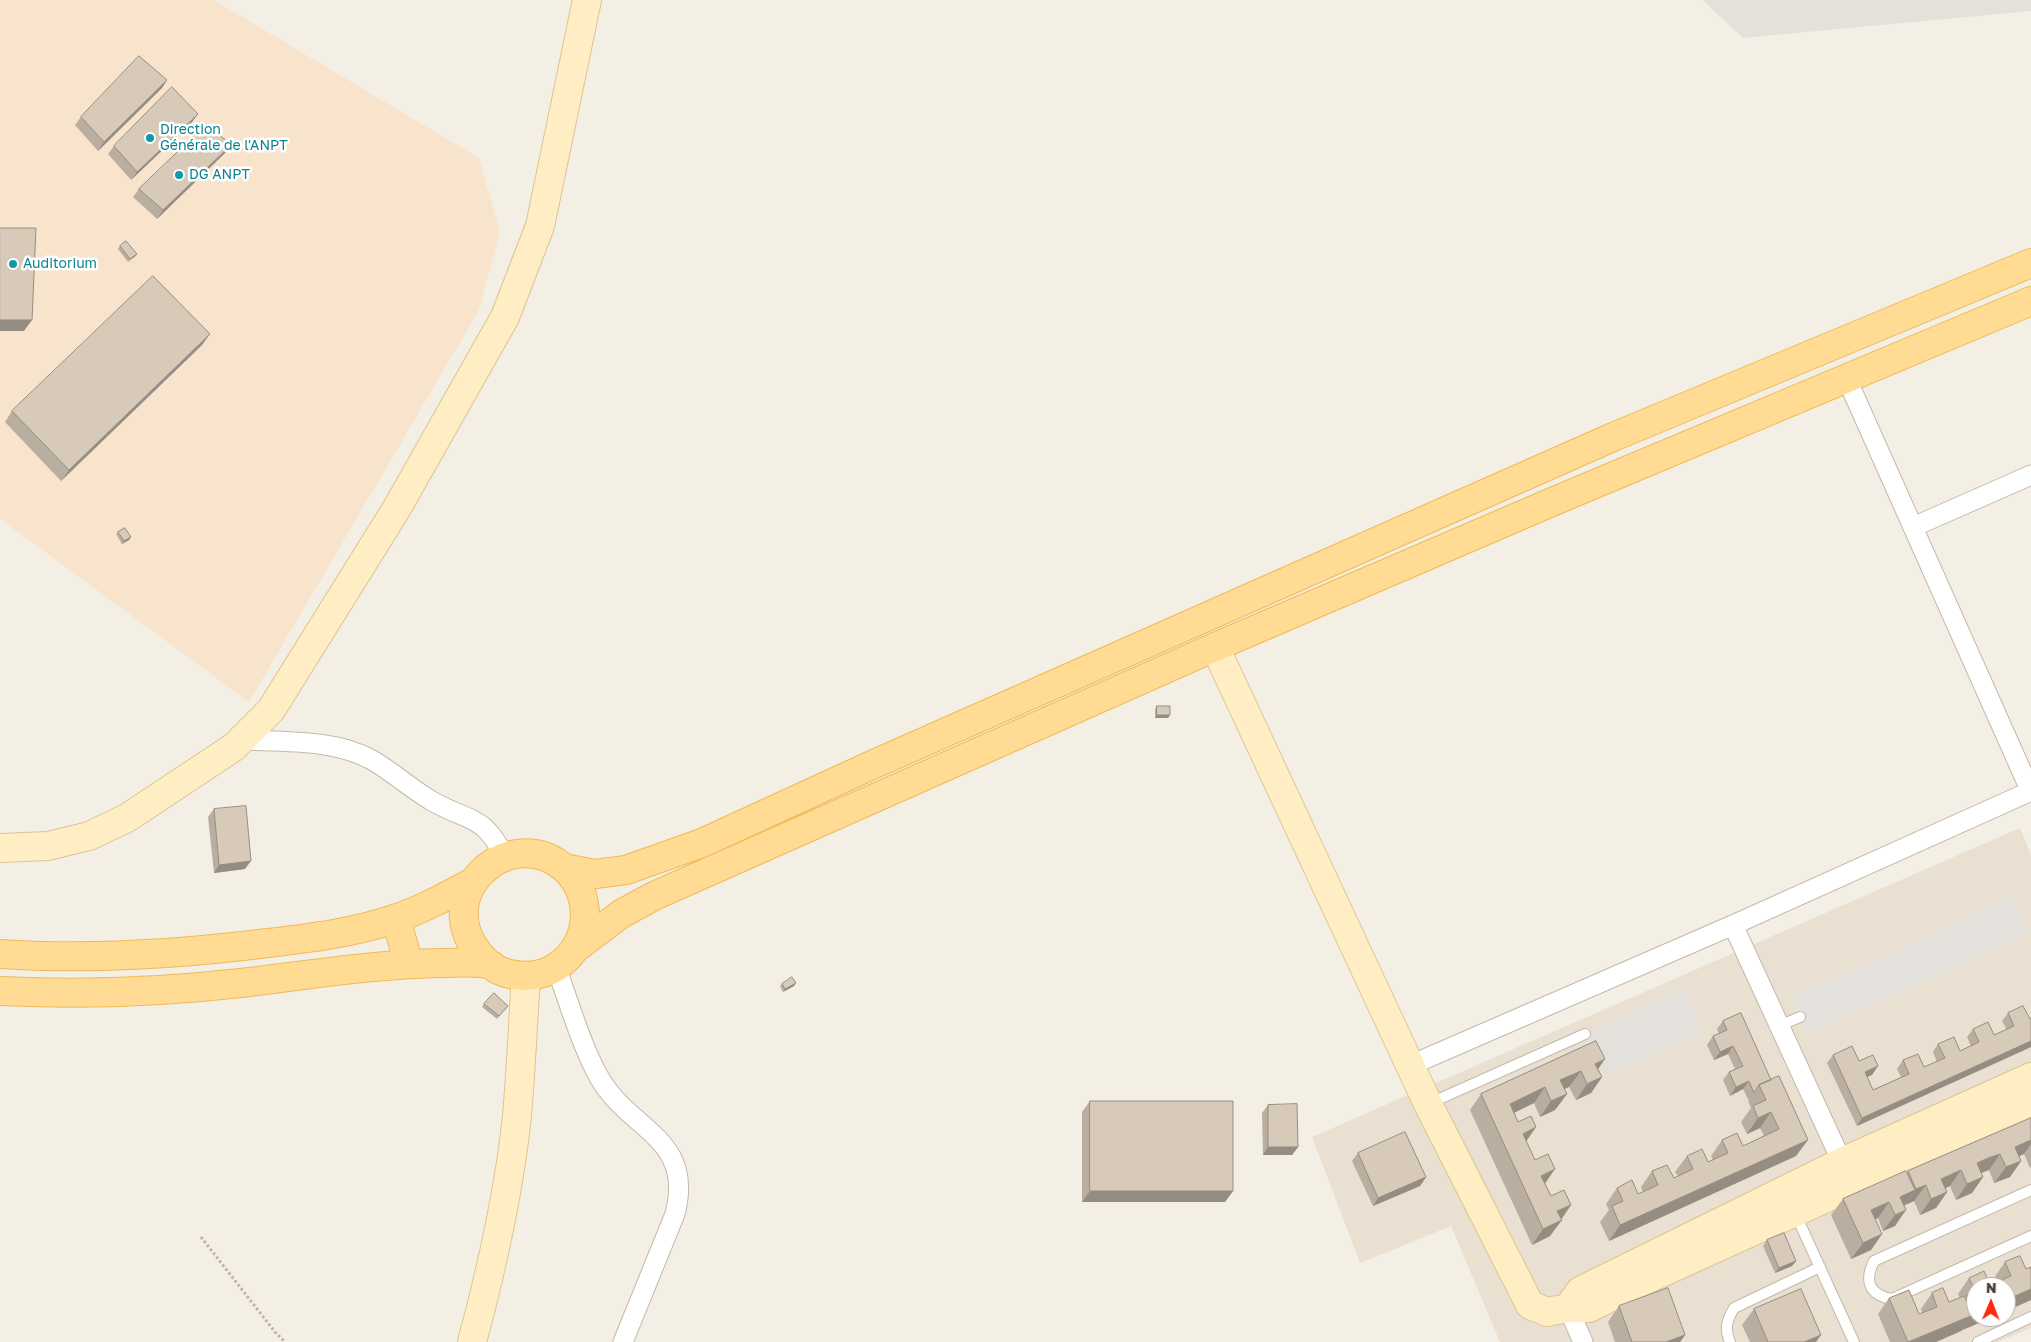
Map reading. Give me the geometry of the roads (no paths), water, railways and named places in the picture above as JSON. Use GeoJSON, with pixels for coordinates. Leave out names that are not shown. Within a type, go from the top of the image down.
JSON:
{"type":"FeatureCollection","features":[{"type":"Feature","properties":{"kind":"main road"},"geometry":{"type":"LineString","coordinates":[[2031,263],[1613,437],[872,765],[702,843],[641,866],[611,873],[587,873],[564,868],[542,856],[517,854],[505,857],[481,871],[473,882],[465,904],[464,927],[470,942],[478,955],[490,965],[507,973],[526,976],[542,973],[564,962],[576,948],[622,914],[654,896],[1215,647],[1846,377],[2031,301]]}},
{"type":"Feature","properties":{"kind":"main road"},"geometry":{"type":"LineString","coordinates":[[641,866],[654,896]]}},
{"type":"Feature","properties":{"kind":"main road"},"geometry":{"type":"LineString","coordinates":[[564,868],[576,881],[583,897],[586,914],[583,932],[576,948]]}},
{"type":"Feature","properties":{"kind":"main road"},"geometry":{"type":"LineString","coordinates":[[0,954],[94,956],[159,954],[233,948],[306,938],[362,929],[396,919],[473,882]]}},
{"type":"Feature","properties":{"kind":"main road"},"geometry":{"type":"LineString","coordinates":[[396,919],[409,964]]}},
{"type":"Feature","properties":{"kind":"main road"},"geometry":{"type":"LineString","coordinates":[[0,991],[89,992],[164,990],[409,964],[450,963],[490,965]]}},
{"type":"Feature","properties":{"kind":"street"},"geometry":{"type":"LineString","coordinates":[[0,848],[48,846],[89,836],[127,818],[234,747],[271,710],[397,508],[505,317],[540,226],[587,0]]}},
{"type":"Feature","properties":{"kind":"street"},"geometry":{"type":"LineString","coordinates":[[1411,1066],[1733,925],[2031,791],[1846,377]]}},
{"type":"Feature","properties":{"kind":"street"},"geometry":{"type":"LineString","coordinates":[[1913,527],[2031,476]]}},
{"type":"Feature","properties":{"kind":"street"},"geometry":{"type":"LineString","coordinates":[[1215,647],[1428,1104],[1530,1305],[1548,1312],[1568,1308],[1589,1308],[1652,1282],[1795,1212],[2031,1105]]}},
{"type":"Feature","properties":{"kind":"street"},"geometry":{"type":"LineString","coordinates":[[241,740],[315,744],[335,748],[371,760],[421,795],[476,820],[495,838],[505,857]]}},
{"type":"Feature","properties":{"kind":"street"},"geometry":{"type":"LineString","coordinates":[[1733,925],[1842,1162]]}},
{"type":"Feature","properties":{"kind":"street"},"geometry":{"type":"LineString","coordinates":[[556,967],[600,1078],[616,1101],[662,1142],[671,1154],[680,1184],[675,1214],[623,1342]]}},
{"type":"Feature","properties":{"kind":"street"},"geometry":{"type":"LineString","coordinates":[[472,1342],[493,1258],[510,1164],[521,1070],[526,976]]}},
{"type":"Feature","properties":{"kind":"street"},"geometry":{"type":"LineString","coordinates":[[1568,1308],[1580,1291],[1842,1162],[2031,1077]]}},
{"type":"Feature","properties":{"kind":"street"},"geometry":{"type":"LineString","coordinates":[[1568,1308],[1584,1342]]}},
{"type":"Feature","properties":{"kind":"lane"},"geometry":{"type":"LineString","coordinates":[[1779,1026],[1800,1017]]}},
{"type":"Feature","properties":{"kind":"lane"},"geometry":{"type":"LineString","coordinates":[[1428,1104],[1585,1034]]}},
{"type":"Feature","properties":{"kind":"lane"},"geometry":{"type":"LineString","coordinates":[[2031,1190],[1874,1261],[1869,1271],[1869,1283],[1872,1290],[1881,1297],[1892,1299],[2031,1236]]}},
{"type":"Feature","properties":{"kind":"lane"},"geometry":{"type":"LineString","coordinates":[[1795,1212],[1854,1342]]}},
{"type":"Feature","properties":{"kind":"lane"},"geometry":{"type":"LineString","coordinates":[[1730,1342],[1726,1334],[1727,1321],[1734,1308],[1820,1267]]}},
{"type":"Feature","properties":{"kind":"lane"},"geometry":{"type":"LineString","coordinates":[[1978,1342],[2031,1317]]}},
{"type":"Feature","properties":{"kind":"place","name":"Direction Générale de l'ANPT"},"geometry":{"type":"Point","coordinates":[150,138]}},
{"type":"Feature","properties":{"kind":"place","name":"DG ANPT"},"geometry":{"type":"Point","coordinates":[179,175]}},
{"type":"Feature","properties":{"kind":"place","name":"Auditorium"},"geometry":{"type":"Point","coordinates":[13,264]}}]}
